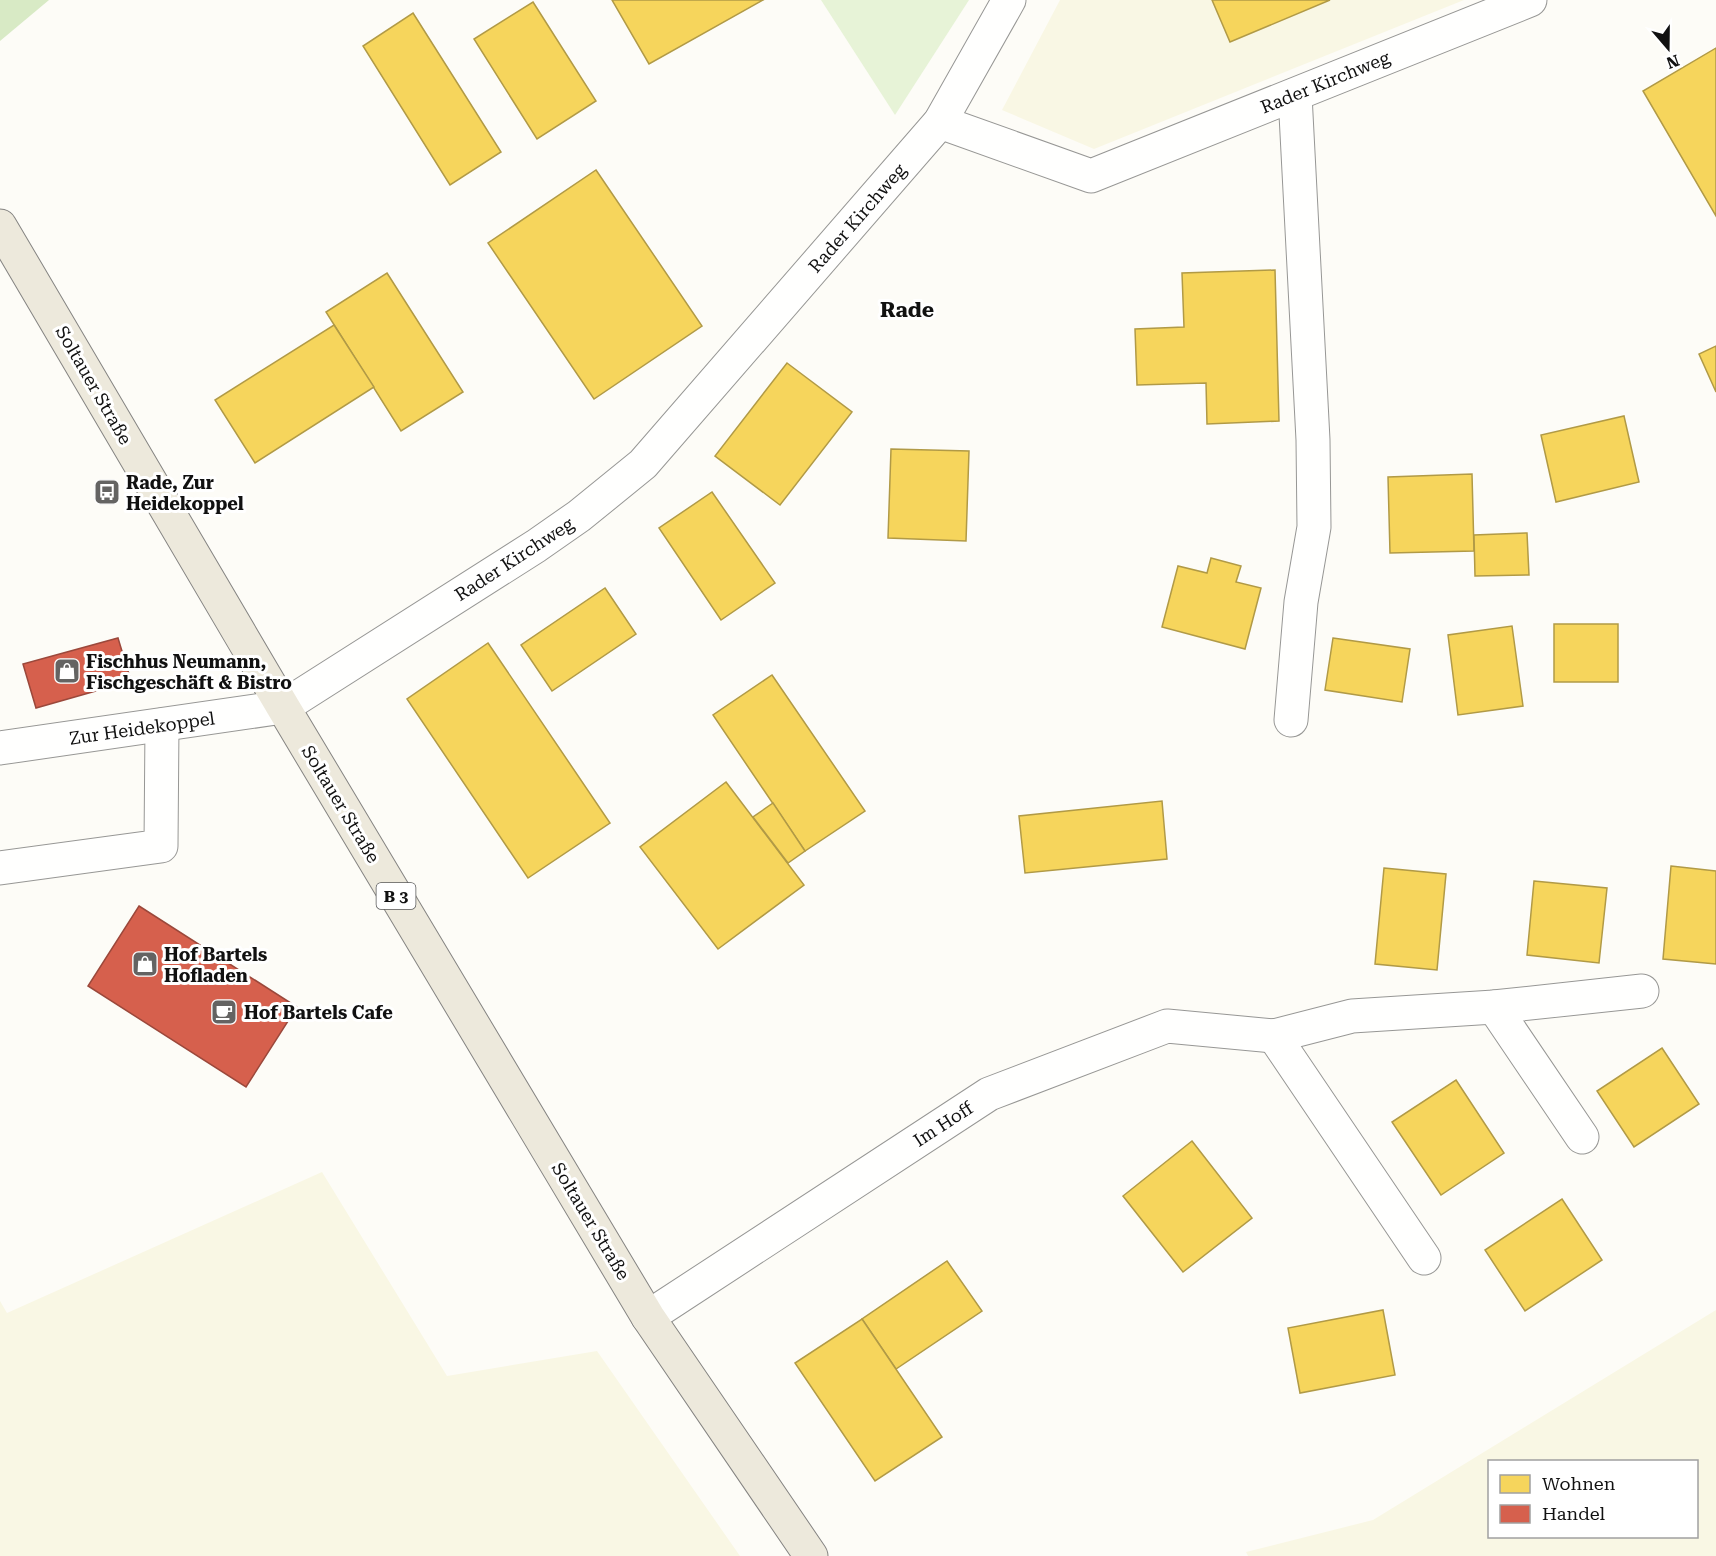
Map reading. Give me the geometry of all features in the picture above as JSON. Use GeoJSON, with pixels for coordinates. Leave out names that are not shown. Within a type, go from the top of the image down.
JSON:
{"type":"FeatureCollection","features":[{"type":"Feature","properties":{"kind":"main road","name":"Soltauer Straße"},"geometry":{"type":"LineString","coordinates":[[0,226],[283,707],[648,1317],[811,1556]]}},
{"type":"Feature","properties":{"kind":"street"},"geometry":{"type":"LineString","coordinates":[[940,122],[1009,0]]}},
{"type":"Feature","properties":{"kind":"street","name":"Rader Kirchweg"},"geometry":{"type":"LineString","coordinates":[[283,707],[536,546],[579,516],[643,464],[940,122],[1091,176],[1523,1]]}},
{"type":"Feature","properties":{"kind":"street"},"geometry":{"type":"LineString","coordinates":[[1291,720],[1301,602],[1314,527],[1315,490],[1294,95]]}},
{"type":"Feature","properties":{"kind":"street","name":"Zur Heidekoppel"},"geometry":{"type":"LineString","coordinates":[[0,748],[283,707]]}},
{"type":"Feature","properties":{"kind":"street"},"geometry":{"type":"LineString","coordinates":[[0,868],[161,846],[162,725]]}},
{"type":"Feature","properties":{"kind":"street","name":"Im Hoff"},"geometry":{"type":"LineString","coordinates":[[648,1317],[989,1094],[1167,1026],[1274,1036],[1352,1016],[1494,1007],[1642,991]]}},
{"type":"Feature","properties":{"kind":"street"},"geometry":{"type":"LineString","coordinates":[[1494,1007],[1582,1137]]}},
{"type":"Feature","properties":{"kind":"street"},"geometry":{"type":"LineString","coordinates":[[1274,1036],[1424,1258]]}},
{"type":"Feature","properties":{"kind":"shaded area"},"geometry":{"type":"Polygon","coordinates":[[[1060,0],[1464,0],[1094,149],[1002,110],[1060,0]]]}},
{"type":"Feature","properties":{"kind":"shaded area"},"geometry":{"type":"Polygon","coordinates":[[[322,1172],[447,1376],[597,1351],[740,1556],[0,1556],[0,1301],[7,1313],[322,1172]]]}},
{"type":"Feature","properties":{"kind":"shaded area"},"geometry":{"type":"Polygon","coordinates":[[[1716,1310],[1716,1556],[1248,1556],[1246,1552],[1373,1520],[1716,1310]]]}},
{"type":"Feature","properties":{"kind":"green space"},"geometry":{"type":"Polygon","coordinates":[[[0,0],[49,0],[0,41],[0,0]]]}},
{"type":"Feature","properties":{"kind":"green space"},"geometry":{"type":"Polygon","coordinates":[[[821,0],[969,0],[895,115],[821,0]]]}},
{"type":"Feature","properties":{"kind":"building: Wohnen"},"geometry":{"type":"Polygon","coordinates":[[[612,0],[763,0],[649,64],[612,0]]]}},
{"type":"Feature","properties":{"kind":"building: Wohnen"},"geometry":{"type":"Polygon","coordinates":[[[1212,0],[1330,0],[1230,42],[1212,0]]]}},
{"type":"Feature","properties":{"kind":"building: Wohnen"},"geometry":{"type":"Polygon","coordinates":[[[533,2],[596,101],[537,139],[474,39],[533,2]]]}},
{"type":"Feature","properties":{"kind":"building: Wohnen"},"geometry":{"type":"Polygon","coordinates":[[[413,13],[501,152],[450,185],[363,46],[413,13]]]}},
{"type":"Feature","properties":{"kind":"building: Wohnen"},"geometry":{"type":"Polygon","coordinates":[[[1716,48],[1716,216],[1643,91],[1716,48]]]}},
{"type":"Feature","properties":{"kind":"building: Wohnen"},"geometry":{"type":"Polygon","coordinates":[[[596,170],[702,326],[594,399],[488,243],[596,170]]]}},
{"type":"Feature","properties":{"kind":"building: Wohnen"},"geometry":{"type":"Polygon","coordinates":[[[1275,270],[1279,421],[1207,424],[1206,383],[1137,385],[1135,329],[1184,327],[1182,273],[1275,270]]]}},
{"type":"Feature","properties":{"kind":"building: Wohnen"},"geometry":{"type":"Polygon","coordinates":[[[387,273],[463,392],[401,431],[326,312],[387,273]]]}},
{"type":"Feature","properties":{"kind":"building: Wohnen"},"geometry":{"type":"Polygon","coordinates":[[[334,325],[374,387],[255,463],[215,400],[334,325]]]}},
{"type":"Feature","properties":{"kind":"building: Wohnen"},"geometry":{"type":"Polygon","coordinates":[[[1716,346],[1716,392],[1699,354],[1716,346]]]}},
{"type":"Feature","properties":{"kind":"building: Wohnen"},"geometry":{"type":"Polygon","coordinates":[[[787,363],[852,412],[780,505],[715,456],[787,363]]]}},
{"type":"Feature","properties":{"kind":"building: Wohnen"},"geometry":{"type":"Polygon","coordinates":[[[1624,416],[1639,482],[1556,502],[1541,435],[1624,416]]]}},
{"type":"Feature","properties":{"kind":"building: Wohnen"},"geometry":{"type":"Polygon","coordinates":[[[891,449],[969,451],[966,541],[888,538],[891,449]]]}},
{"type":"Feature","properties":{"kind":"building: Wohnen"},"geometry":{"type":"Polygon","coordinates":[[[1472,474],[1474,551],[1390,553],[1388,477],[1472,474]]]}},
{"type":"Feature","properties":{"kind":"building: Wohnen"},"geometry":{"type":"Polygon","coordinates":[[[712,492],[775,583],[721,620],[659,528],[712,492]]]}},
{"type":"Feature","properties":{"kind":"building: Wohnen"},"geometry":{"type":"Polygon","coordinates":[[[1527,533],[1529,575],[1475,576],[1474,535],[1527,533]]]}},
{"type":"Feature","properties":{"kind":"building: Wohnen"},"geometry":{"type":"Polygon","coordinates":[[[1211,558],[1241,566],[1236,582],[1261,588],[1245,649],[1162,627],[1178,566],[1207,573],[1211,558]]]}},
{"type":"Feature","properties":{"kind":"building: Wohnen"},"geometry":{"type":"Polygon","coordinates":[[[605,588],[636,634],[552,691],[521,645],[605,588]]]}},
{"type":"Feature","properties":{"kind":"building: Wohnen"},"geometry":{"type":"Polygon","coordinates":[[[1554,624],[1618,624],[1618,682],[1554,682],[1554,624]]]}},
{"type":"Feature","properties":{"kind":"building: Wohnen"},"geometry":{"type":"Polygon","coordinates":[[[1512,626],[1523,706],[1458,715],[1448,635],[1512,626]]]}},
{"type":"Feature","properties":{"kind":"building: Wohnen"},"geometry":{"type":"Polygon","coordinates":[[[1333,638],[1410,649],[1402,702],[1325,690],[1333,638]]]}},
{"type":"Feature","properties":{"kind":"building: Wohnen"},"geometry":{"type":"Polygon","coordinates":[[[488,643],[610,823],[528,878],[407,699],[488,643]]]}},
{"type":"Feature","properties":{"kind":"building: Wohnen"},"geometry":{"type":"Polygon","coordinates":[[[772,675],[865,811],[805,851],[713,715],[772,675]]]}},
{"type":"Feature","properties":{"kind":"building: Wohnen"},"geometry":{"type":"Polygon","coordinates":[[[726,782],[804,885],[718,949],[640,847],[726,782]]]}},
{"type":"Feature","properties":{"kind":"building: Wohnen"},"geometry":{"type":"Polygon","coordinates":[[[1162,801],[1167,859],[1025,873],[1019,816],[1162,801]]]}},
{"type":"Feature","properties":{"kind":"building: Wohnen"},"geometry":{"type":"Polygon","coordinates":[[[773,803],[805,851],[788,863],[753,817],[773,803]]]}},
{"type":"Feature","properties":{"kind":"building: Wohnen"},"geometry":{"type":"Polygon","coordinates":[[[1671,866],[1716,871],[1716,964],[1663,959],[1671,866]]]}},
{"type":"Feature","properties":{"kind":"building: Wohnen"},"geometry":{"type":"Polygon","coordinates":[[[1384,868],[1446,874],[1437,970],[1375,964],[1384,868]]]}},
{"type":"Feature","properties":{"kind":"building: Wohnen"},"geometry":{"type":"Polygon","coordinates":[[[1534,881],[1607,888],[1599,963],[1527,955],[1534,881]]]}},
{"type":"Feature","properties":{"kind":"building: Wohnen"},"geometry":{"type":"Polygon","coordinates":[[[1662,1048],[1699,1104],[1634,1147],[1597,1091],[1662,1048]]]}},
{"type":"Feature","properties":{"kind":"building: Wohnen"},"geometry":{"type":"Polygon","coordinates":[[[1456,1080],[1504,1153],[1441,1195],[1392,1122],[1456,1080]]]}},
{"type":"Feature","properties":{"kind":"building: Wohnen"},"geometry":{"type":"Polygon","coordinates":[[[1192,1141],[1252,1218],[1183,1272],[1123,1196],[1192,1141]]]}},
{"type":"Feature","properties":{"kind":"building: Wohnen"},"geometry":{"type":"Polygon","coordinates":[[[1562,1199],[1602,1260],[1525,1311],[1485,1250],[1562,1199]]]}},
{"type":"Feature","properties":{"kind":"building: Wohnen"},"geometry":{"type":"Polygon","coordinates":[[[947,1261],[982,1311],[896,1369],[862,1319],[947,1261]]]}},
{"type":"Feature","properties":{"kind":"building: Wohnen"},"geometry":{"type":"Polygon","coordinates":[[[1383,1310],[1395,1375],[1300,1393],[1288,1328],[1383,1310]]]}},
{"type":"Feature","properties":{"kind":"building: Wohnen"},"geometry":{"type":"Polygon","coordinates":[[[862,1319],[942,1437],[875,1481],[795,1363],[862,1319]]]}},
{"type":"Feature","properties":{"kind":"building: Handel"},"geometry":{"type":"Polygon","coordinates":[[[118,638],[131,681],[36,708],[23,664],[118,638]]]}},
{"type":"Feature","properties":{"kind":"building: Handel"},"geometry":{"type":"Polygon","coordinates":[[[139,906],[297,1007],[246,1087],[88,986],[139,906]]]}},
{"type":"Feature","properties":{"kind":"place","name":"Rade, Zur Heidekoppel"},"geometry":{"type":"Point","coordinates":[107,492]}},
{"type":"Feature","properties":{"kind":"place","name":"Fischhus Neumann, Fischgeschäft & Bistro"},"geometry":{"type":"Point","coordinates":[67,671]}},
{"type":"Feature","properties":{"kind":"place","name":"Hof Bartels Hofladen"},"geometry":{"type":"Point","coordinates":[145,964]}},
{"type":"Feature","properties":{"kind":"place","name":"Hof Bartels Cafe"},"geometry":{"type":"Point","coordinates":[224,1012]}},
{"type":"Feature","properties":{"kind":"district","name":"Rade"},"geometry":{"type":"Point","coordinates":[907,310]}}]}
